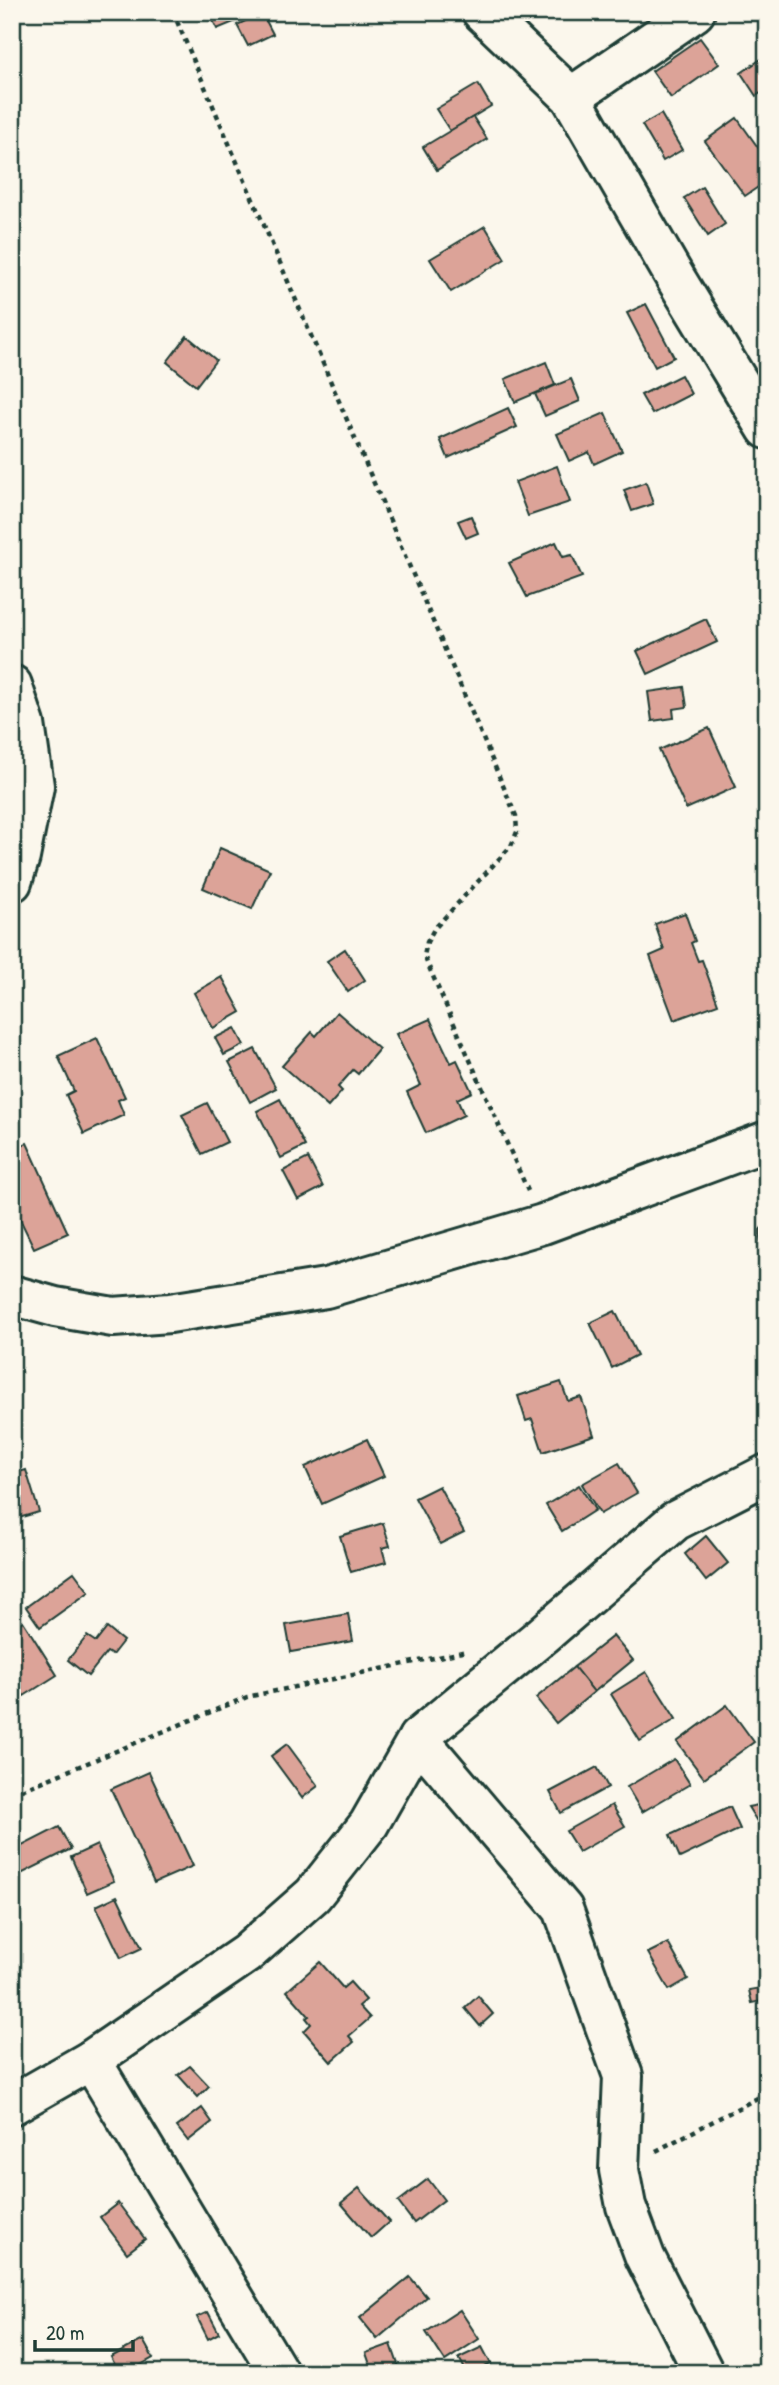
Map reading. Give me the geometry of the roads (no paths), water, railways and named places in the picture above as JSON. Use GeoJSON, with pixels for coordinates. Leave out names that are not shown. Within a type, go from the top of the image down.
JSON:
{"type":"FeatureCollection","features":[{"type":"Feature","properties":{"kind":"street"},"geometry":{"type":"LineString","coordinates":[[482,12],[571,97],[676,279],[767,429]]}},
{"type":"Feature","properties":{"kind":"street"},"geometry":{"type":"LineString","coordinates":[[571,97],[695,12]]}},
{"type":"Feature","properties":{"kind":"street"},"geometry":{"type":"LineString","coordinates":[[12,685],[25,724],[34,786],[20,857],[12,882]]}},
{"type":"Feature","properties":{"kind":"street"},"geometry":{"type":"LineString","coordinates":[[12,1295],[55,1307],[113,1317],[170,1313],[327,1288],[543,1224],[767,1141]]}},
{"type":"Feature","properties":{"kind":"street"},"geometry":{"type":"LineString","coordinates":[[12,2105],[91,2060],[246,1954],[313,1895],[369,1824],[418,1738],[675,1521],[767,1475]]}},
{"type":"Feature","properties":{"kind":"street"},"geometry":{"type":"LineString","coordinates":[[418,1738],[563,1909],[623,2076],[619,2170],[626,2206],[645,2258],[704,2373]]}},
{"type":"Feature","properties":{"kind":"street"},"geometry":{"type":"LineString","coordinates":[[91,2060],[279,2373]]}}]}
